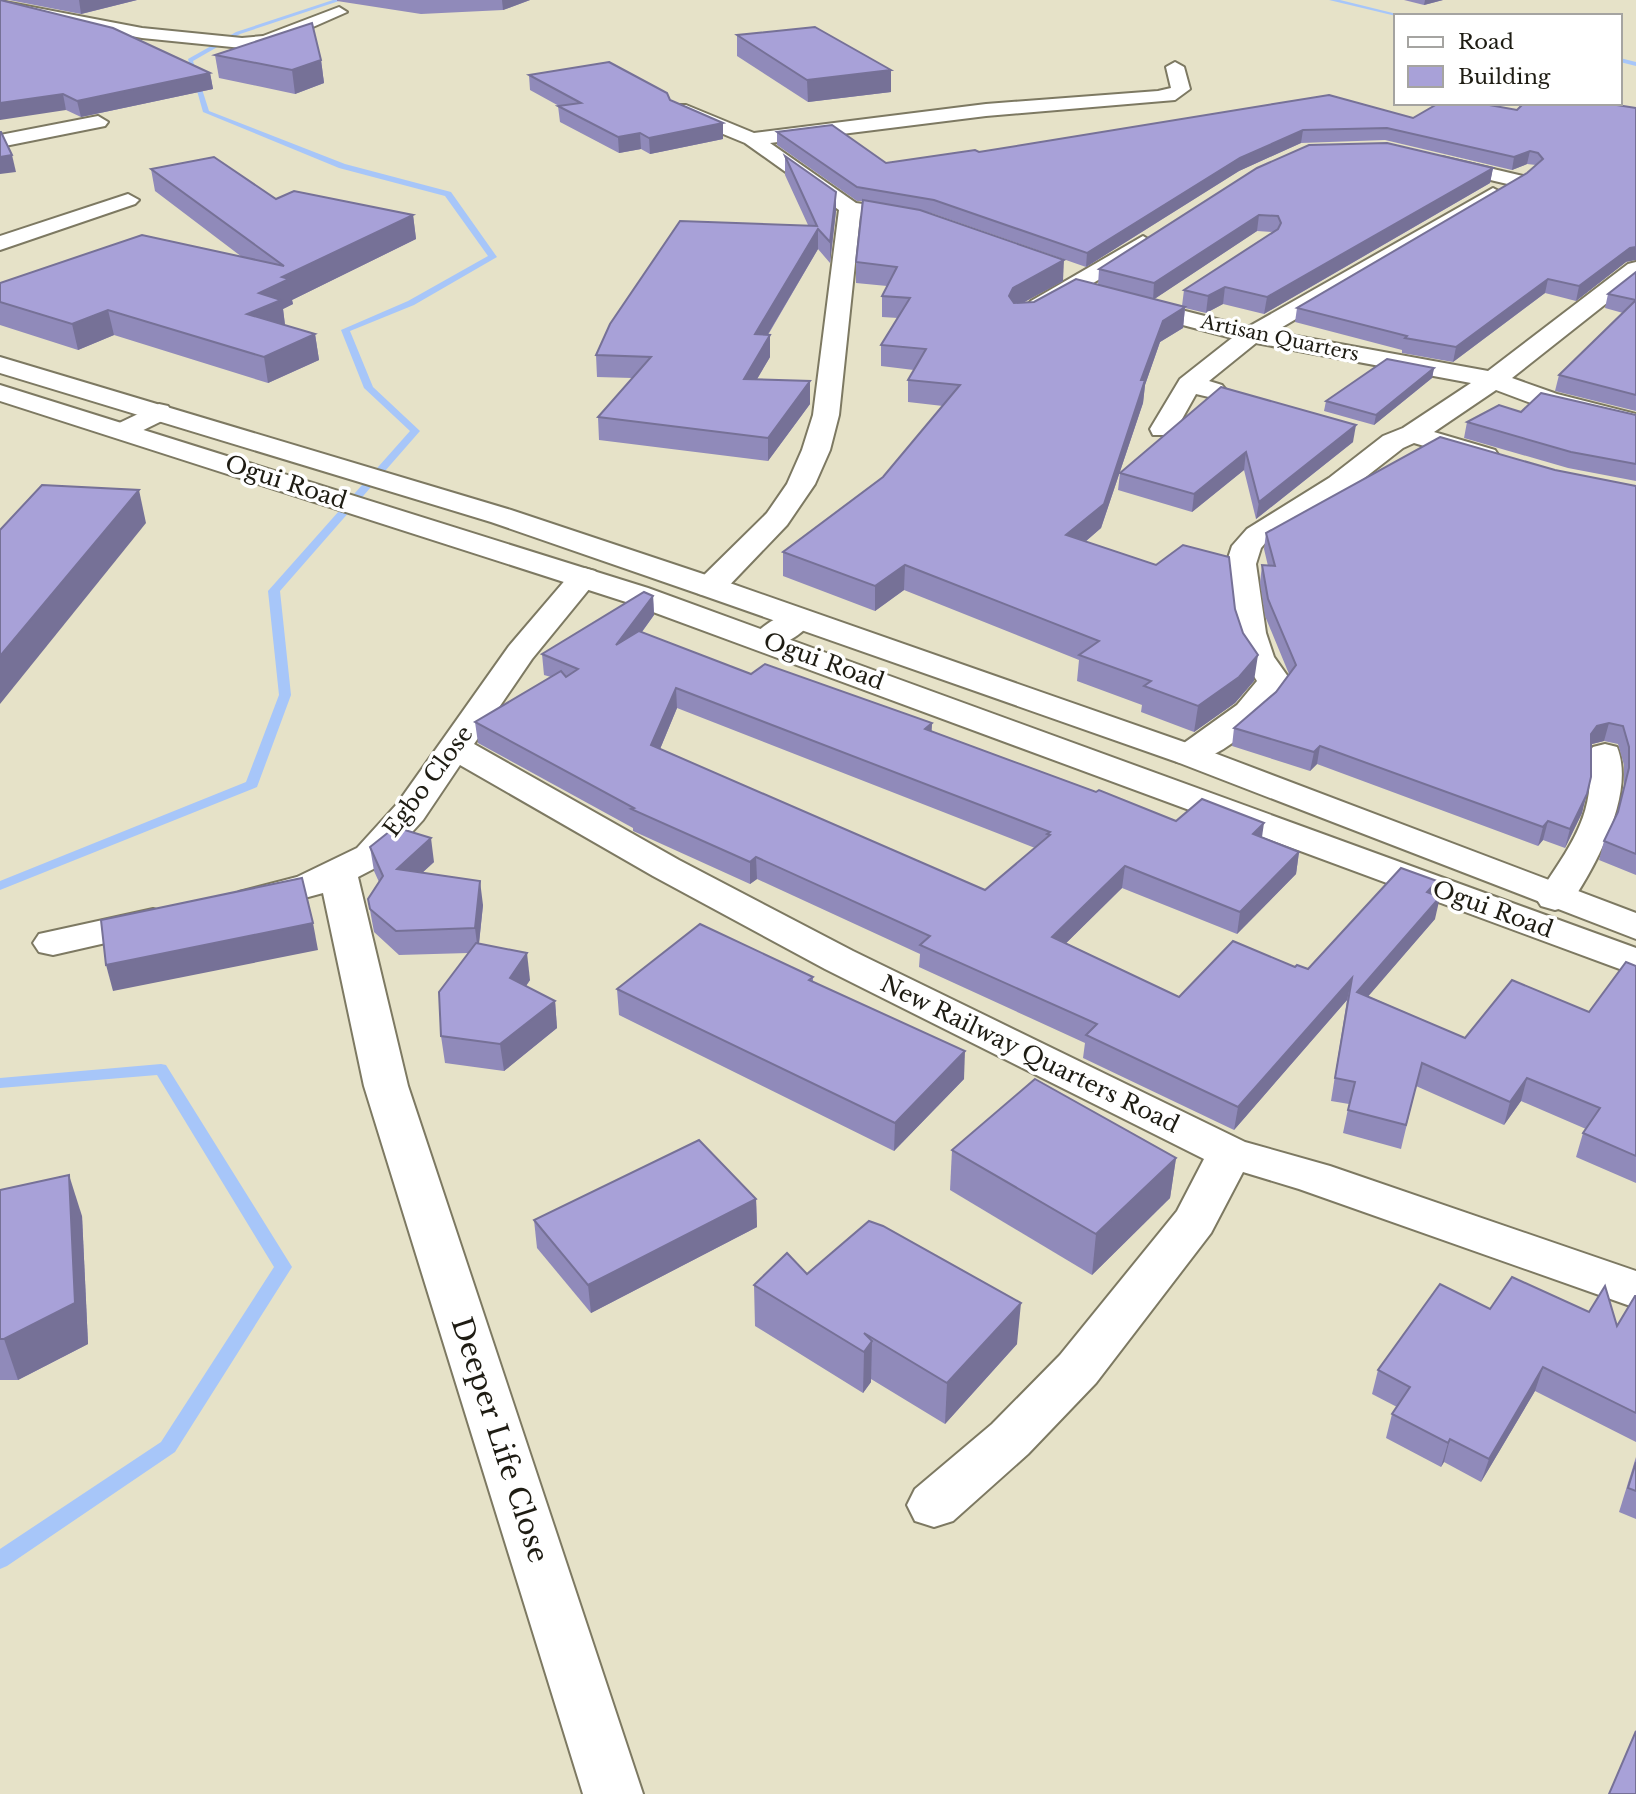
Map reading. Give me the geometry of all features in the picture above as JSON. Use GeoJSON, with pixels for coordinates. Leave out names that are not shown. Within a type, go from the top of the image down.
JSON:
{"type":"FeatureCollection","features":[{"type":"Feature","properties":{"kind":"street"},"geometry":{"type":"LineString","coordinates":[[5,7],[47,0]]}},
{"type":"Feature","properties":{"kind":"street"},"geometry":{"type":"LineString","coordinates":[[5,7],[142,33],[236,43],[266,41],[339,12]]}},
{"type":"Feature","properties":{"kind":"street"},"geometry":{"type":"LineString","coordinates":[[752,139],[986,110],[1158,97],[1175,94],[1181,89],[1175,67]]}},
{"type":"Feature","properties":{"kind":"street"},"geometry":{"type":"LineString","coordinates":[[679,110],[752,139],[850,208],[935,223]]}},
{"type":"Feature","properties":{"kind":"street"},"geometry":{"type":"LineString","coordinates":[[0,141],[98,122]]}},
{"type":"Feature","properties":{"kind":"street"},"geometry":{"type":"LineString","coordinates":[[1418,157],[1517,180]]}},
{"type":"Feature","properties":{"kind":"street"},"geometry":{"type":"LineString","coordinates":[[1163,429],[1189,384],[1251,335],[1538,166]]}},
{"type":"Feature","properties":{"kind":"street"},"geometry":{"type":"LineString","coordinates":[[0,243],[128,200]]}},
{"type":"Feature","properties":{"kind":"street"},"geometry":{"type":"LineString","coordinates":[[710,587],[777,519],[801,484],[816,450],[826,415],[850,208]]}},
{"type":"Feature","properties":{"kind":"street"},"geometry":{"type":"LineString","coordinates":[[1022,316],[1087,287],[1156,235]]}},
{"type":"Feature","properties":{"kind":"street"},"geometry":{"type":"LineString","coordinates":[[1189,755],[1250,710],[1270,692],[1275,681],[1258,657],[1250,633],[1241,564],[1247,545],[1257,535],[1339,484],[1391,437],[1493,380],[1636,269]]}},
{"type":"Feature","properties":{"kind":"street","name":"Artisan Quarters"},"geometry":{"type":"LineString","coordinates":[[1087,287],[1156,311],[1251,335],[1493,380],[1548,400],[1636,422]]}},
{"type":"Feature","properties":{"kind":"street"},"geometry":{"type":"LineString","coordinates":[[1156,311],[1178,296]]}},
{"type":"Feature","properties":{"kind":"street","name":"Ogui Road"},"geometry":{"type":"LineString","coordinates":[[0,365],[501,516],[710,587],[1189,755],[1636,927]]}},
{"type":"Feature","properties":{"kind":"street"},"geometry":{"type":"LineString","coordinates":[[1189,384],[1240,398]]}},
{"type":"Feature","properties":{"kind":"street","name":"Ogui Road"},"geometry":{"type":"LineString","coordinates":[[0,393],[584,577],[766,640],[1636,962]]}},
{"type":"Feature","properties":{"kind":"street"},"geometry":{"type":"LineString","coordinates":[[125,431],[159,412]]}},
{"type":"Feature","properties":{"kind":"street"},"geometry":{"type":"LineString","coordinates":[[1391,437],[1512,464]]}},
{"type":"Feature","properties":{"kind":"street","name":"Egbo Close"},"geometry":{"type":"LineString","coordinates":[[221,907],[273,896],[338,874],[370,856],[410,812],[520,653],[584,577]]}},
{"type":"Feature","properties":{"kind":"street"},"geometry":{"type":"LineString","coordinates":[[766,640],[798,619]]}},
{"type":"Feature","properties":{"kind":"street","name":"New Railway Quarters Road"},"geometry":{"type":"LineString","coordinates":[[454,747],[527,786],[666,869],[839,960],[1230,1153],[1314,1177],[1636,1290]]}},
{"type":"Feature","properties":{"kind":"street"},"geometry":{"type":"LineString","coordinates":[[1555,898],[1607,809],[1612,778],[1605,754]]}},
{"type":"Feature","properties":{"kind":"street","name":"Deeper Life Close"},"geometry":{"type":"LineString","coordinates":[[338,874],[386,1086],[613,1794]]}},
{"type":"Feature","properties":{"kind":"street"},"geometry":{"type":"LineString","coordinates":[[53,943],[182,915]]}},
{"type":"Feature","properties":{"kind":"street"},"geometry":{"type":"LineString","coordinates":[[934,1506],[1010,1439],[1078,1369],[1195,1221],[1230,1153]]}},
{"type":"Feature","properties":{"kind":"building"},"geometry":{"type":"Polygon","coordinates":[[[0,0],[113,28],[210,73],[77,101],[63,94],[0,103],[0,0]]]}},
{"type":"Feature","properties":{"kind":"building"},"geometry":{"type":"Polygon","coordinates":[[[312,23],[321,60],[292,70],[215,55],[312,23]]]}},
{"type":"Feature","properties":{"kind":"building"},"geometry":{"type":"Polygon","coordinates":[[[815,27],[891,70],[807,80],[737,35],[815,27]]]}},
{"type":"Feature","properties":{"kind":"building"},"geometry":{"type":"Polygon","coordinates":[[[609,62],[667,93],[670,100],[723,123],[649,138],[640,133],[618,137],[558,106],[581,103],[529,75],[609,62]]]}},
{"type":"Feature","properties":{"kind":"building"},"geometry":{"type":"Polygon","coordinates":[[[1329,95],[1413,118],[1436,105],[1489,105],[1517,110],[1522,105],[1617,105],[1636,108],[1636,247],[1630,248],[1579,286],[1548,279],[1456,347],[1405,338],[1407,336],[1297,308],[1527,173],[1543,159],[1538,153],[1530,151],[1514,157],[1387,128],[1303,130],[1240,158],[1087,253],[934,200],[857,187],[777,132],[832,125],[886,163],[975,150],[979,152],[1329,95]]]}},
{"type":"Feature","properties":{"kind":"building"},"geometry":{"type":"Polygon","coordinates":[[[1,132],[12,155],[0,157],[1,132]]]}},
{"type":"Feature","properties":{"kind":"building"},"geometry":{"type":"Polygon","coordinates":[[[1387,143],[1493,168],[1267,297],[1225,287],[1208,296],[1184,290],[1278,229],[1281,223],[1278,216],[1259,215],[1154,283],[1099,269],[1257,168],[1309,145],[1387,143]]]}},
{"type":"Feature","properties":{"kind":"building"},"geometry":{"type":"Polygon","coordinates":[[[785,156],[836,192],[830,242],[818,229],[755,334],[770,335],[744,379],[810,381],[768,438],[598,417],[651,357],[596,355],[610,324],[680,221],[817,226],[785,156]]]}},
{"type":"Feature","properties":{"kind":"building"},"geometry":{"type":"Polygon","coordinates":[[[214,157],[276,199],[294,191],[413,215],[282,277],[289,279],[259,293],[281,300],[247,314],[315,334],[264,357],[108,310],[72,324],[0,302],[0,283],[142,235],[284,266],[151,169],[214,157]]]}},
{"type":"Feature","properties":{"kind":"building"},"geometry":{"type":"Polygon","coordinates":[[[863,200],[920,210],[1064,260],[1013,288],[1009,296],[1014,303],[1034,302],[1076,279],[1185,307],[1163,321],[1141,380],[1145,380],[1104,504],[1066,535],[1156,565],[1183,545],[1229,557],[1235,609],[1243,633],[1258,655],[1239,677],[1198,706],[1144,686],[1151,681],[1079,655],[1099,641],[905,565],[875,586],[783,552],[883,477],[960,385],[908,380],[926,349],[881,345],[910,298],[882,296],[897,267],[856,262],[863,200]]]}},
{"type":"Feature","properties":{"kind":"building"},"geometry":{"type":"Polygon","coordinates":[[[1636,272],[1636,300],[1608,294],[1636,272]]]}},
{"type":"Feature","properties":{"kind":"building"},"geometry":{"type":"Polygon","coordinates":[[[1636,300],[1636,395],[1559,375],[1636,300]]]}},
{"type":"Feature","properties":{"kind":"building"},"geometry":{"type":"Polygon","coordinates":[[[1387,359],[1434,368],[1376,415],[1326,401],[1387,359]]]}},
{"type":"Feature","properties":{"kind":"building"},"geometry":{"type":"Polygon","coordinates":[[[1221,387],[1356,425],[1259,502],[1246,452],[1194,494],[1120,473],[1221,387]]]}},
{"type":"Feature","properties":{"kind":"building"},"geometry":{"type":"Polygon","coordinates":[[[1541,393],[1636,415],[1636,464],[1571,452],[1467,422],[1499,405],[1521,412],[1541,393]]]}},
{"type":"Feature","properties":{"kind":"building"},"geometry":{"type":"Polygon","coordinates":[[[1440,437],[1555,470],[1636,486],[1636,854],[1604,841],[1618,812],[1629,768],[1629,747],[1623,726],[1609,723],[1597,726],[1591,734],[1591,777],[1587,794],[1570,829],[1548,821],[1543,827],[1320,746],[1314,752],[1234,728],[1276,692],[1296,665],[1268,599],[1262,565],[1275,566],[1266,533],[1440,437]]]}},
{"type":"Feature","properties":{"kind":"building"},"geometry":{"type":"Polygon","coordinates":[[[42,485],[139,490],[0,656],[0,530],[42,485]]]}},
{"type":"Feature","properties":{"kind":"building"},"geometry":{"type":"Polygon","coordinates":[[[644,592],[653,596],[616,645],[639,631],[751,674],[765,664],[932,723],[925,729],[1096,792],[1099,790],[1176,821],[1202,799],[1264,823],[1253,834],[1299,852],[1240,912],[1125,866],[1052,937],[1179,997],[1233,941],[1295,967],[1297,965],[1308,969],[1401,868],[1437,881],[1427,892],[1440,897],[1357,992],[1465,1038],[1512,980],[1589,1012],[1626,962],[1636,966],[1636,1156],[1583,1133],[1600,1108],[1527,1078],[1510,1102],[1422,1063],[1406,1125],[1348,1110],[1355,1082],[1335,1078],[1352,978],[1238,1107],[1086,1035],[1097,1024],[920,945],[930,936],[756,857],[750,862],[631,809],[634,808],[475,722],[561,671],[566,677],[578,669],[542,654],[644,592]],[[676,688],[651,745],[985,890],[1050,835],[1047,834],[1050,832],[676,688]]]}},
{"type":"Feature","properties":{"kind":"building"},"geometry":{"type":"Polygon","coordinates":[[[395,827],[431,838],[397,869],[480,881],[475,928],[396,931],[370,909],[368,899],[383,876],[370,847],[395,827]]]}},
{"type":"Feature","properties":{"kind":"building"},"geometry":{"type":"Polygon","coordinates":[[[302,878],[313,923],[106,965],[101,920],[302,878]]]}},
{"type":"Feature","properties":{"kind":"building"},"geometry":{"type":"Polygon","coordinates":[[[700,924],[813,977],[809,980],[965,1051],[895,1123],[617,989],[700,924]]]}},
{"type":"Feature","properties":{"kind":"building"},"geometry":{"type":"Polygon","coordinates":[[[476,943],[527,953],[510,978],[555,1001],[500,1044],[441,1036],[439,992],[476,943]]]}},
{"type":"Feature","properties":{"kind":"building"},"geometry":{"type":"Polygon","coordinates":[[[1035,1079],[1176,1158],[1096,1234],[952,1150],[1035,1079]]]}},
{"type":"Feature","properties":{"kind":"building"},"geometry":{"type":"Polygon","coordinates":[[[699,1140],[756,1199],[588,1285],[534,1220],[699,1140]]]}},
{"type":"Feature","properties":{"kind":"building"},"geometry":{"type":"Polygon","coordinates":[[[69,1175],[75,1303],[0,1339],[0,1190],[69,1175]]]}},
{"type":"Feature","properties":{"kind":"building"},"geometry":{"type":"Polygon","coordinates":[[[869,1221],[883,1226],[1021,1303],[947,1383],[864,1333],[872,1341],[864,1352],[754,1285],[787,1253],[807,1274],[869,1221]]]}},
{"type":"Feature","properties":{"kind":"building"},"geometry":{"type":"Polygon","coordinates":[[[1512,1277],[1589,1312],[1605,1286],[1617,1326],[1636,1296],[1636,1413],[1543,1367],[1489,1459],[1450,1439],[1448,1443],[1392,1414],[1410,1387],[1378,1370],[1440,1284],[1490,1309],[1512,1277]]]}},
{"type":"Feature","properties":{"kind":"building"},"geometry":{"type":"Polygon","coordinates":[[[1636,1462],[1636,1491],[1628,1488],[1636,1462]]]}},
{"type":"Feature","properties":{"kind":"building"},"geometry":{"type":"Polygon","coordinates":[[[1636,1731],[1636,1794],[1609,1794],[1636,1731]]]}},
{"type":"Feature","properties":{"kind":"waterway"},"geometry":{"type":"LineString","coordinates":[[0,886],[252,784],[285,695],[274,591],[415,431],[369,388],[345,330],[411,303],[493,257],[448,194],[342,166],[206,112],[190,60],[238,33],[339,0]]}},
{"type":"Feature","properties":{"kind":"waterway"},"geometry":{"type":"LineString","coordinates":[[1332,0],[1394,14]]}},
{"type":"Feature","properties":{"kind":"waterway"},"geometry":{"type":"LineString","coordinates":[[1622,60],[1636,64]]}},
{"type":"Feature","properties":{"kind":"waterway"},"geometry":{"type":"LineString","coordinates":[[0,1083],[161,1069],[283,1267],[168,1447],[0,1560]]}}]}
